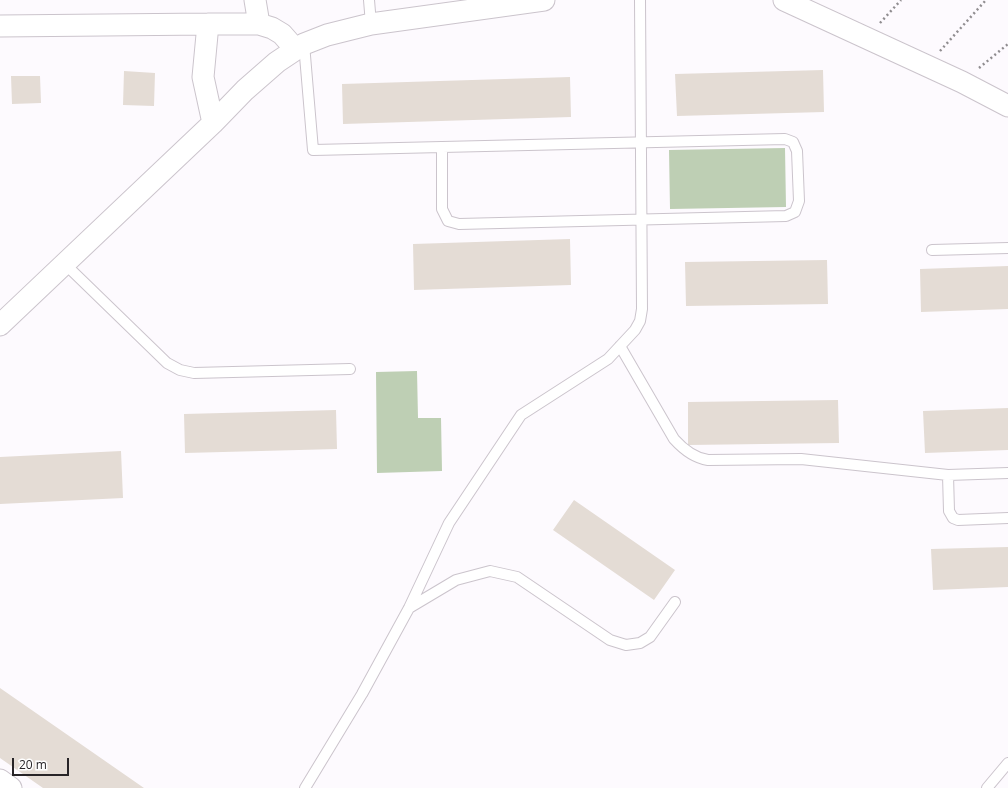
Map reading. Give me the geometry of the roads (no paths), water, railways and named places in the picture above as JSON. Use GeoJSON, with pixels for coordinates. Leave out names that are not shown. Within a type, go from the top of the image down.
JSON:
{"type":"FeatureCollection","features":[{"type":"Feature","properties":{"kind":"street"},"geometry":{"type":"LineString","coordinates":[[255,0],[258,24]]}},
{"type":"Feature","properties":{"kind":"street"},"geometry":{"type":"LineString","coordinates":[[0,325],[213,124],[245,90],[277,62],[300,47],[327,35],[371,24],[544,0]]}},
{"type":"Feature","properties":{"kind":"street"},"geometry":{"type":"LineString","coordinates":[[784,0],[962,82],[1008,106]]}},
{"type":"Feature","properties":{"kind":"street"},"geometry":{"type":"LineString","coordinates":[[208,24],[203,77],[213,124]]}},
{"type":"Feature","properties":{"kind":"street"},"geometry":{"type":"LineString","coordinates":[[0,26],[258,24],[272,28],[282,34],[289,42],[300,47]]}},
{"type":"Feature","properties":{"kind":"street"},"geometry":{"type":"LineString","coordinates":[[0,780],[11,788]]}},
{"type":"Feature","properties":{"kind":"lane"},"geometry":{"type":"LineString","coordinates":[[369,0],[371,24]]}},
{"type":"Feature","properties":{"kind":"lane"},"geometry":{"type":"LineString","coordinates":[[305,788],[362,694],[409,608],[449,523],[521,415],[608,359],[635,330],[640,321],[642,309],[640,0]]}},
{"type":"Feature","properties":{"kind":"lane"},"geometry":{"type":"LineString","coordinates":[[300,47],[313,150],[785,139],[793,142],[797,151],[799,201],[795,212],[786,216],[459,224],[448,221],[442,209],[442,147]]}},
{"type":"Feature","properties":{"kind":"lane"},"geometry":{"type":"LineString","coordinates":[[932,250],[1008,248]]}},
{"type":"Feature","properties":{"kind":"lane"},"geometry":{"type":"LineString","coordinates":[[65,264],[167,362],[180,370],[194,373],[350,369]]}},
{"type":"Feature","properties":{"kind":"lane"},"geometry":{"type":"LineString","coordinates":[[620,346],[674,439],[686,451],[698,458],[708,460],[801,459],[948,475],[1008,473]]}},
{"type":"Feature","properties":{"kind":"lane"},"geometry":{"type":"LineString","coordinates":[[948,475],[949,511],[953,518],[958,520],[1008,518]]}},
{"type":"Feature","properties":{"kind":"lane"},"geometry":{"type":"LineString","coordinates":[[409,608],[456,580],[490,571],[517,577],[610,640],[626,645],[640,643],[650,637],[676,602]]}},
{"type":"Feature","properties":{"kind":"lane"},"geometry":{"type":"LineString","coordinates":[[987,788],[1008,763]]}}]}
